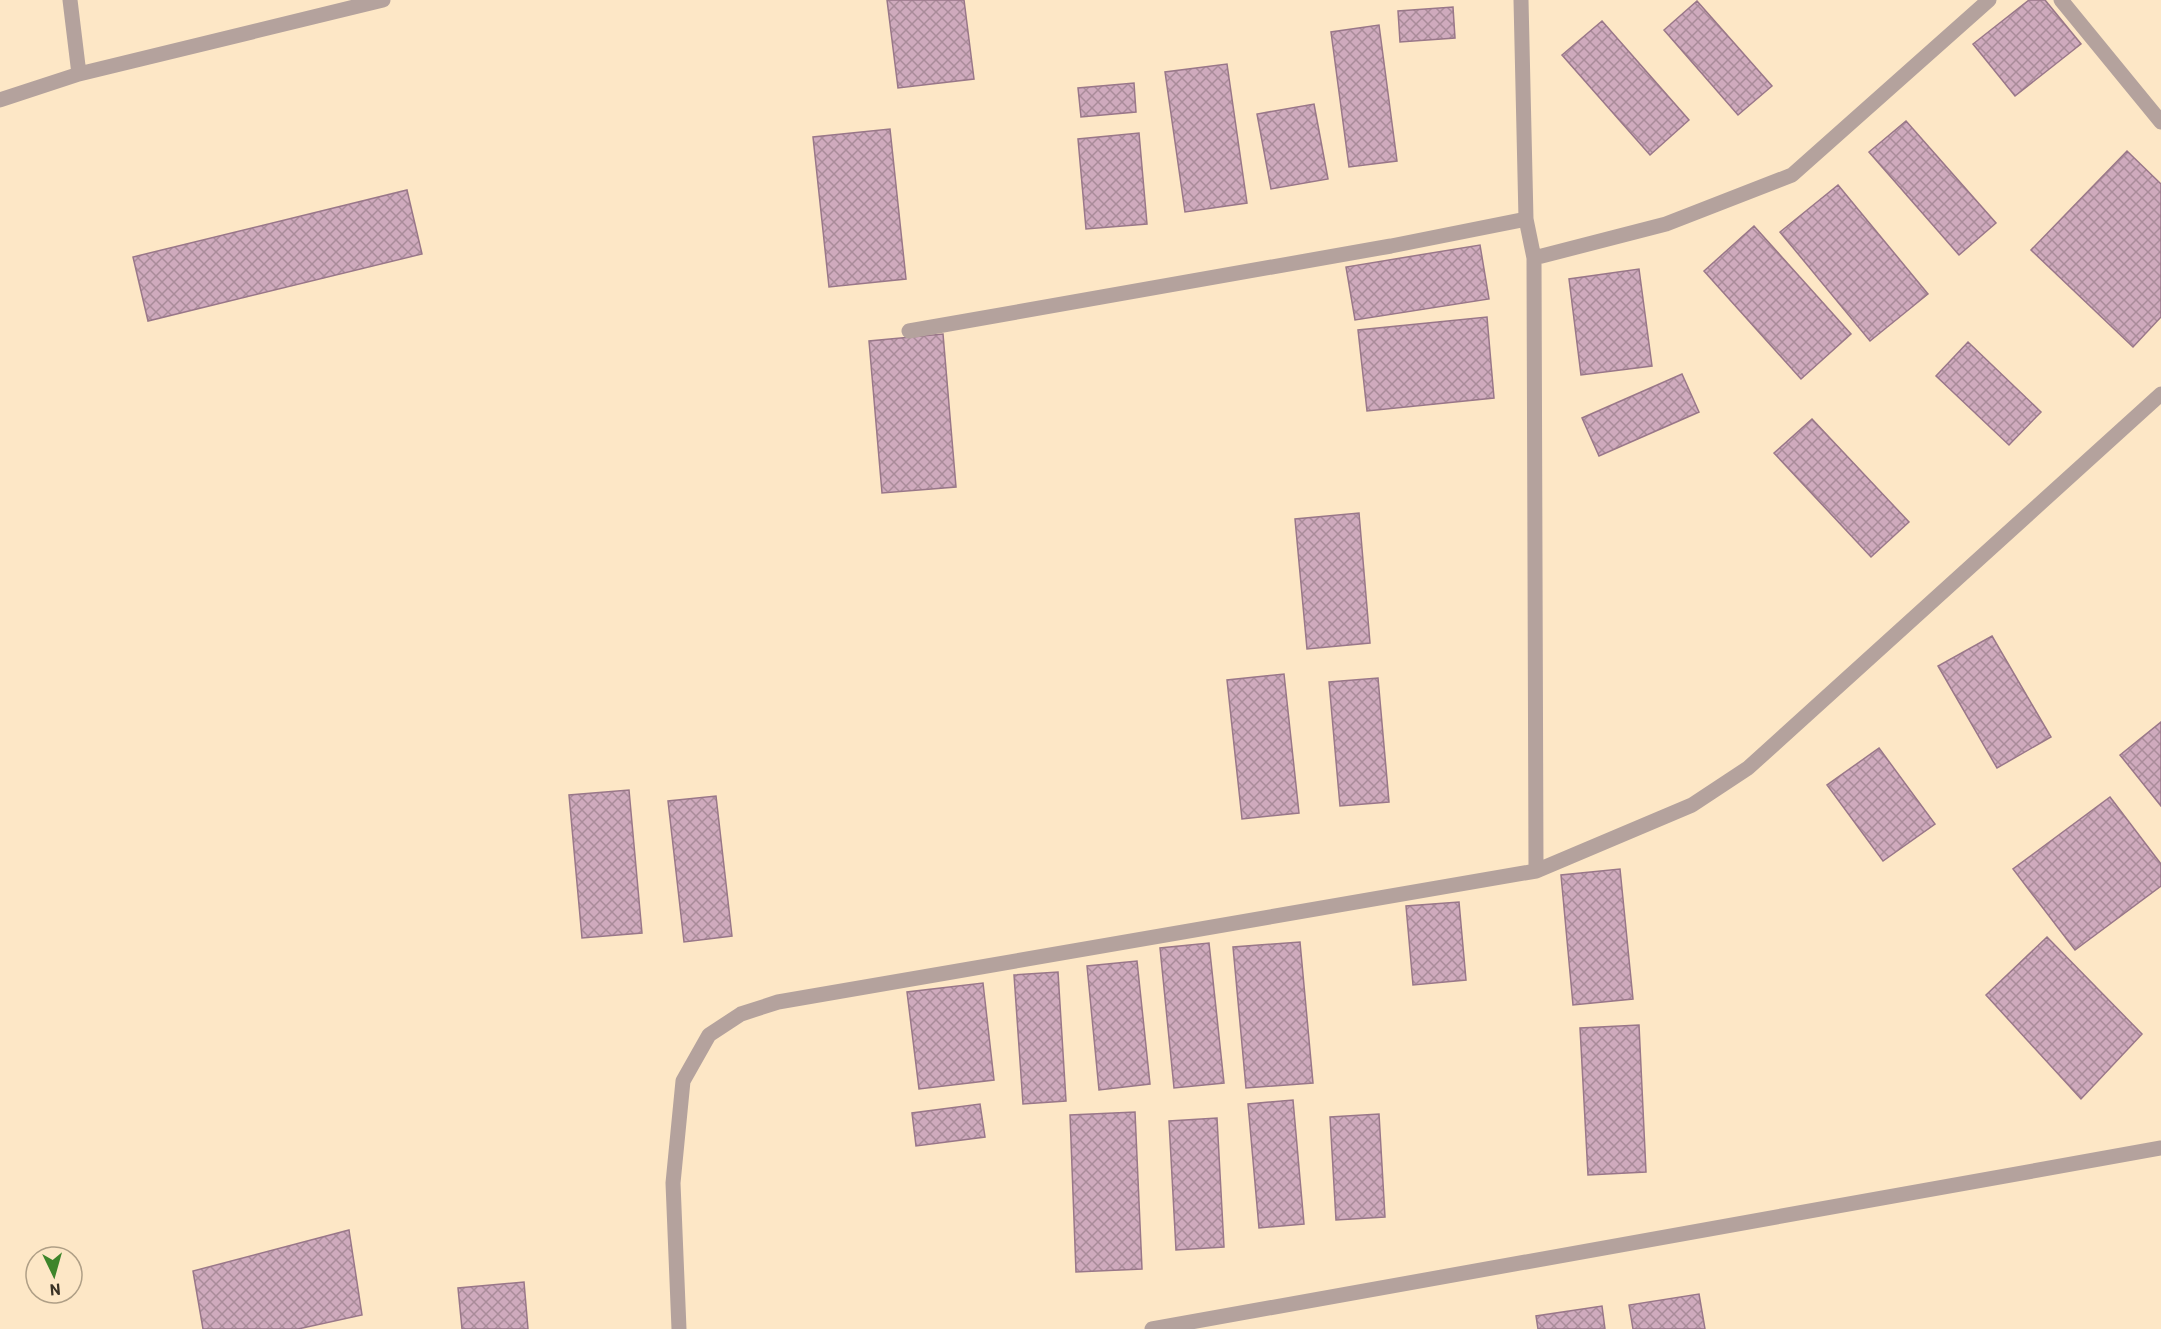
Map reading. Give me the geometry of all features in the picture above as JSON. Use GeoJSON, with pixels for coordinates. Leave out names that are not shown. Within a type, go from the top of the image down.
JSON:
{"type":"FeatureCollection","features":[{"type":"Feature","properties":{"kind":"street"},"geometry":{"type":"LineString","coordinates":[[70,0],[80,74]]}},
{"type":"Feature","properties":{"kind":"street"},"geometry":{"type":"LineString","coordinates":[[0,100],[80,74],[383,0]]}},
{"type":"Feature","properties":{"kind":"street"},"geometry":{"type":"LineString","coordinates":[[1521,0],[1526,219],[1534,258],[1536,872]]}},
{"type":"Feature","properties":{"kind":"street"},"geometry":{"type":"LineString","coordinates":[[1534,258],[1666,224],[1792,175],[1989,0]]}},
{"type":"Feature","properties":{"kind":"street"},"geometry":{"type":"LineString","coordinates":[[2061,0],[2161,122]]}},
{"type":"Feature","properties":{"kind":"street"},"geometry":{"type":"LineString","coordinates":[[909,331],[1391,246],[1526,219]]}},
{"type":"Feature","properties":{"kind":"street"},"geometry":{"type":"LineString","coordinates":[[679,1329],[674,1183],[683,1081],[709,1035],[741,1014],[778,1002],[1536,872],[1692,805],[1748,768],[2161,394]]}},
{"type":"Feature","properties":{"kind":"street"},"geometry":{"type":"LineString","coordinates":[[1152,1329],[2161,1148]]}},
{"type":"Feature","properties":{"kind":"building"},"geometry":{"type":"Polygon","coordinates":[[[887,0],[964,0],[974,79],[898,88],[887,0]]]}},
{"type":"Feature","properties":{"kind":"building"},"geometry":{"type":"Polygon","coordinates":[[[2029,0],[2045,0],[2081,44],[2015,96],[1973,44],[2029,0]]]}},
{"type":"Feature","properties":{"kind":"building"},"geometry":{"type":"Polygon","coordinates":[[[1697,1],[1772,86],[1738,115],[1664,30],[1697,1]]]}},
{"type":"Feature","properties":{"kind":"building"},"geometry":{"type":"Polygon","coordinates":[[[1453,7],[1455,38],[1400,42],[1398,11],[1453,7]]]}},
{"type":"Feature","properties":{"kind":"building"},"geometry":{"type":"Polygon","coordinates":[[[1602,21],[1689,120],[1650,155],[1562,55],[1602,21]]]}},
{"type":"Feature","properties":{"kind":"building"},"geometry":{"type":"Polygon","coordinates":[[[1379,25],[1397,161],[1349,167],[1331,32],[1379,25]]]}},
{"type":"Feature","properties":{"kind":"building"},"geometry":{"type":"Polygon","coordinates":[[[1227,64],[1247,203],[1185,212],[1165,72],[1227,64]]]}},
{"type":"Feature","properties":{"kind":"building"},"geometry":{"type":"Polygon","coordinates":[[[1134,83],[1136,112],[1081,117],[1078,88],[1134,83]]]}},
{"type":"Feature","properties":{"kind":"building"},"geometry":{"type":"Polygon","coordinates":[[[1314,104],[1328,179],[1271,189],[1257,114],[1314,104]]]}},
{"type":"Feature","properties":{"kind":"building"},"geometry":{"type":"Polygon","coordinates":[[[1906,121],[1996,223],[1959,255],[1869,152],[1906,121]]]}},
{"type":"Feature","properties":{"kind":"building"},"geometry":{"type":"Polygon","coordinates":[[[890,129],[906,279],[829,287],[813,137],[890,129]]]}},
{"type":"Feature","properties":{"kind":"building"},"geometry":{"type":"Polygon","coordinates":[[[1139,133],[1147,224],[1086,229],[1078,139],[1139,133]]]}},
{"type":"Feature","properties":{"kind":"building"},"geometry":{"type":"Polygon","coordinates":[[[2127,151],[2161,184],[2161,317],[2133,347],[2031,250],[2127,151]]]}},
{"type":"Feature","properties":{"kind":"building"},"geometry":{"type":"Polygon","coordinates":[[[1838,185],[1928,294],[1870,341],[1780,232],[1838,185]]]}},
{"type":"Feature","properties":{"kind":"building"},"geometry":{"type":"Polygon","coordinates":[[[407,190],[422,254],[148,321],[133,257],[407,190]]]}},
{"type":"Feature","properties":{"kind":"building"},"geometry":{"type":"Polygon","coordinates":[[[1754,226],[1851,334],[1801,379],[1704,271],[1754,226]]]}},
{"type":"Feature","properties":{"kind":"building"},"geometry":{"type":"Polygon","coordinates":[[[1480,245],[1489,299],[1355,320],[1346,267],[1480,245]]]}},
{"type":"Feature","properties":{"kind":"building"},"geometry":{"type":"Polygon","coordinates":[[[1639,269],[1652,366],[1581,375],[1569,279],[1639,269]]]}},
{"type":"Feature","properties":{"kind":"building"},"geometry":{"type":"Polygon","coordinates":[[[1487,317],[1494,398],[1367,411],[1358,330],[1487,317]]]}},
{"type":"Feature","properties":{"kind":"building"},"geometry":{"type":"Polygon","coordinates":[[[943,334],[956,487],[882,493],[869,341],[943,334]]]}},
{"type":"Feature","properties":{"kind":"building"},"geometry":{"type":"Polygon","coordinates":[[[1968,342],[2041,412],[2009,445],[1936,376],[1968,342]]]}},
{"type":"Feature","properties":{"kind":"building"},"geometry":{"type":"Polygon","coordinates":[[[1682,374],[1699,412],[1599,456],[1582,418],[1682,374]]]}},
{"type":"Feature","properties":{"kind":"building"},"geometry":{"type":"Polygon","coordinates":[[[1812,419],[1909,522],[1871,557],[1774,453],[1812,419]]]}},
{"type":"Feature","properties":{"kind":"building"},"geometry":{"type":"Polygon","coordinates":[[[1359,513],[1370,643],[1307,649],[1295,519],[1359,513]]]}},
{"type":"Feature","properties":{"kind":"building"},"geometry":{"type":"Polygon","coordinates":[[[1992,636],[2051,737],[1997,768],[1938,666],[1992,636]]]}},
{"type":"Feature","properties":{"kind":"building"},"geometry":{"type":"Polygon","coordinates":[[[1284,674],[1299,813],[1242,819],[1227,680],[1284,674]]]}},
{"type":"Feature","properties":{"kind":"building"},"geometry":{"type":"Polygon","coordinates":[[[1378,678],[1389,802],[1340,806],[1329,682],[1378,678]]]}},
{"type":"Feature","properties":{"kind":"building"},"geometry":{"type":"Polygon","coordinates":[[[2161,722],[2161,806],[2120,755],[2161,722]]]}},
{"type":"Feature","properties":{"kind":"building"},"geometry":{"type":"Polygon","coordinates":[[[1879,748],[1935,824],[1883,861],[1827,785],[1879,748]]]}},
{"type":"Feature","properties":{"kind":"building"},"geometry":{"type":"Polygon","coordinates":[[[629,790],[642,933],[582,938],[569,795],[629,790]]]}},
{"type":"Feature","properties":{"kind":"building"},"geometry":{"type":"Polygon","coordinates":[[[716,796],[732,936],[684,942],[668,801],[716,796]]]}},
{"type":"Feature","properties":{"kind":"building"},"geometry":{"type":"Polygon","coordinates":[[[2110,797],[2161,864],[2161,886],[2075,950],[2013,869],[2110,797]]]}},
{"type":"Feature","properties":{"kind":"building"},"geometry":{"type":"Polygon","coordinates":[[[1620,869],[1633,999],[1573,1005],[1561,875],[1620,869]]]}},
{"type":"Feature","properties":{"kind":"building"},"geometry":{"type":"Polygon","coordinates":[[[1459,902],[1466,980],[1413,985],[1406,906],[1459,902]]]}},
{"type":"Feature","properties":{"kind":"building"},"geometry":{"type":"Polygon","coordinates":[[[2047,937],[2142,1034],[2081,1099],[1986,995],[2047,937]]]}},
{"type":"Feature","properties":{"kind":"building"},"geometry":{"type":"Polygon","coordinates":[[[1300,942],[1313,1083],[1246,1088],[1233,947],[1300,942]]]}},
{"type":"Feature","properties":{"kind":"building"},"geometry":{"type":"Polygon","coordinates":[[[1209,943],[1224,1083],[1174,1088],[1160,948],[1209,943]]]}},
{"type":"Feature","properties":{"kind":"building"},"geometry":{"type":"Polygon","coordinates":[[[1137,961],[1150,1084],[1099,1090],[1087,966],[1137,961]]]}},
{"type":"Feature","properties":{"kind":"building"},"geometry":{"type":"Polygon","coordinates":[[[1058,972],[1066,1101],[1023,1104],[1014,975],[1058,972]]]}},
{"type":"Feature","properties":{"kind":"building"},"geometry":{"type":"Polygon","coordinates":[[[983,983],[994,1080],[919,1089],[907,992],[983,983]]]}},
{"type":"Feature","properties":{"kind":"building"},"geometry":{"type":"Polygon","coordinates":[[[1639,1025],[1646,1172],[1588,1175],[1580,1028],[1639,1025]]]}},
{"type":"Feature","properties":{"kind":"building"},"geometry":{"type":"Polygon","coordinates":[[[1293,1100],[1304,1224],[1259,1228],[1248,1104],[1293,1100]]]}},
{"type":"Feature","properties":{"kind":"building"},"geometry":{"type":"Polygon","coordinates":[[[980,1104],[985,1137],[916,1146],[912,1113],[980,1104]]]}},
{"type":"Feature","properties":{"kind":"building"},"geometry":{"type":"Polygon","coordinates":[[[1135,1112],[1142,1269],[1076,1272],[1070,1115],[1135,1112]]]}},
{"type":"Feature","properties":{"kind":"building"},"geometry":{"type":"Polygon","coordinates":[[[1379,1114],[1385,1217],[1336,1220],[1330,1117],[1379,1114]]]}},
{"type":"Feature","properties":{"kind":"building"},"geometry":{"type":"Polygon","coordinates":[[[1217,1118],[1224,1247],[1176,1250],[1169,1121],[1217,1118]]]}},
{"type":"Feature","properties":{"kind":"building"},"geometry":{"type":"Polygon","coordinates":[[[349,1230],[362,1315],[298,1329],[203,1329],[193,1271],[349,1230]]]}},
{"type":"Feature","properties":{"kind":"building"},"geometry":{"type":"Polygon","coordinates":[[[524,1282],[528,1329],[462,1329],[458,1288],[524,1282]]]}},
{"type":"Feature","properties":{"kind":"building"},"geometry":{"type":"Polygon","coordinates":[[[1699,1294],[1705,1329],[1633,1329],[1629,1305],[1699,1294]]]}},
{"type":"Feature","properties":{"kind":"building"},"geometry":{"type":"Polygon","coordinates":[[[1602,1306],[1605,1329],[1538,1329],[1536,1316],[1602,1306]]]}}]}
